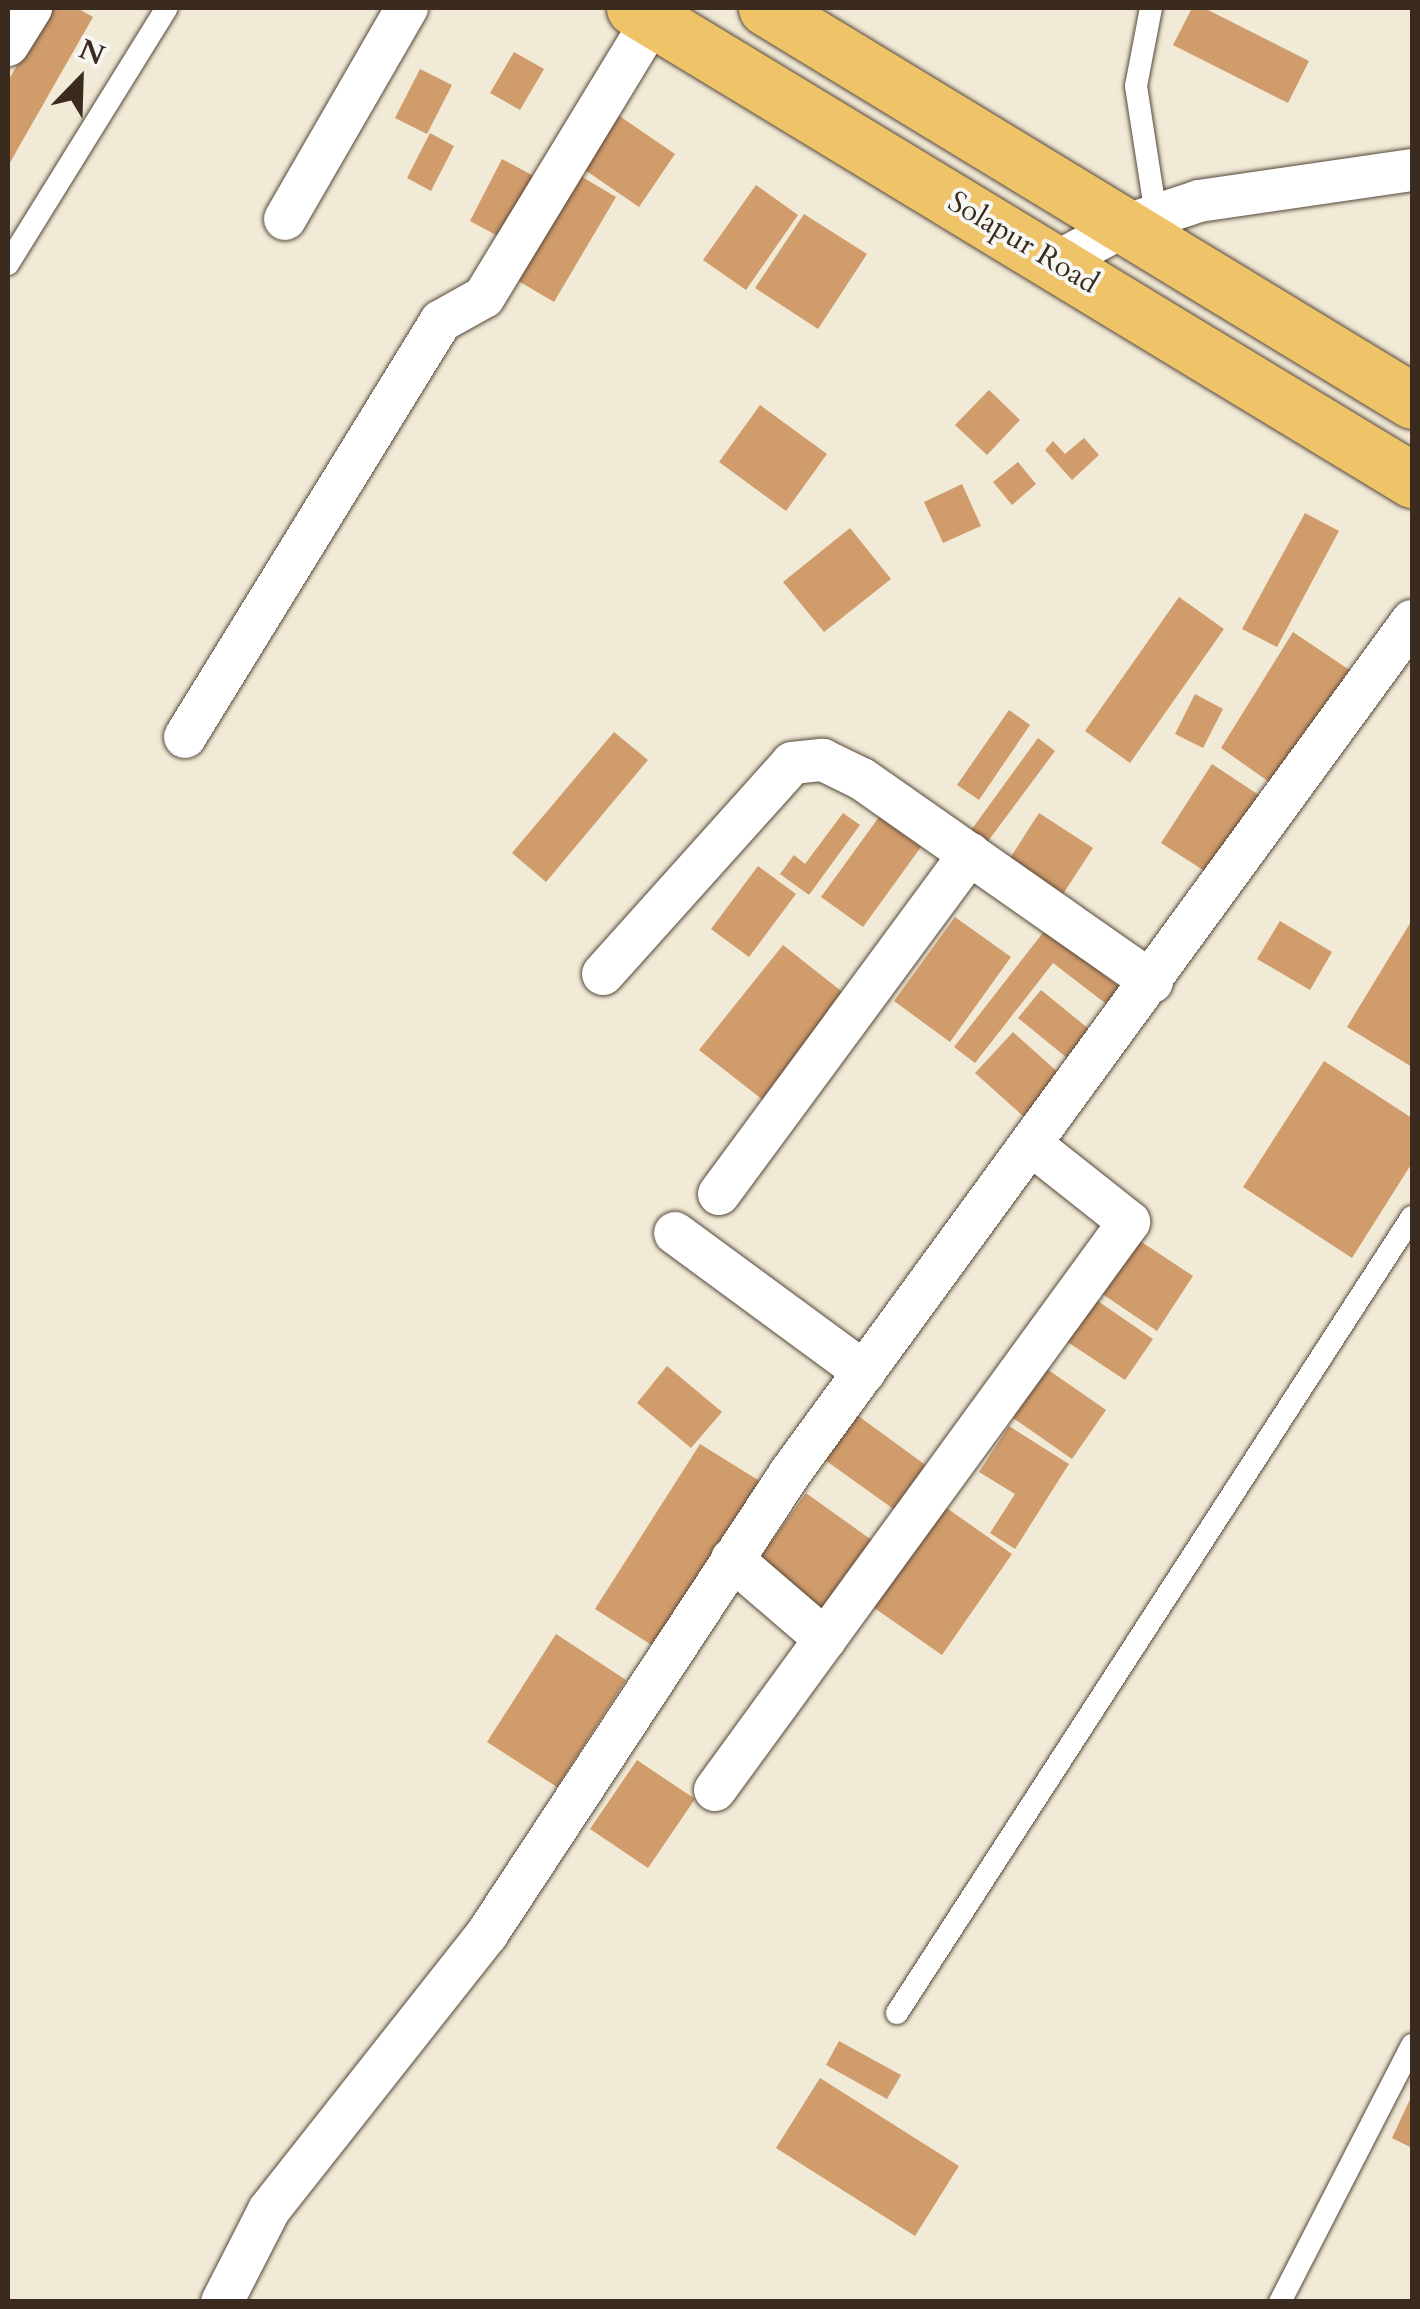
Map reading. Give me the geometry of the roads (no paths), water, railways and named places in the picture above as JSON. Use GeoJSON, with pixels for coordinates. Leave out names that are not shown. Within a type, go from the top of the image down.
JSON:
{"type":"FeatureCollection","features":[{"type":"Feature","properties":{"kind":"highway"},"geometry":{"type":"LineString","coordinates":[[766,8],[1140,221],[1273,316],[1399,390]]}},
{"type":"Feature","properties":{"kind":"highway","name":"Solapur Road"},"geometry":{"type":"LineString","coordinates":[[644,13],[1412,480]]}},
{"type":"Feature","properties":{"kind":"street"},"geometry":{"type":"LineString","coordinates":[[8,45],[31,8]]}},
{"type":"Feature","properties":{"kind":"street"},"geometry":{"type":"LineString","coordinates":[[284,219],[407,8]]}},
{"type":"Feature","properties":{"kind":"street"},"geometry":{"type":"LineString","coordinates":[[185,737],[441,321],[484,297],[644,13]]}},
{"type":"Feature","properties":{"kind":"street"},"geometry":{"type":"LineString","coordinates":[[1056,263],[1140,221],[1198,201],[1412,170]]}},
{"type":"Feature","properties":{"kind":"street"},"geometry":{"type":"LineString","coordinates":[[222,2302],[269,2210],[487,1934],[732,1559],[1412,621]]}},
{"type":"Feature","properties":{"kind":"street"},"geometry":{"type":"LineString","coordinates":[[604,974],[792,763],[823,760],[862,779],[1152,982]]}},
{"type":"Feature","properties":{"kind":"street"},"geometry":{"type":"LineString","coordinates":[[719,1194],[970,853]]}},
{"type":"Feature","properties":{"kind":"street"},"geometry":{"type":"LineString","coordinates":[[714,1790],[1129,1222],[1032,1144]]}},
{"type":"Feature","properties":{"kind":"street"},"geometry":{"type":"LineString","coordinates":[[675,1232],[864,1372]]}},
{"type":"Feature","properties":{"kind":"street"},"geometry":{"type":"LineString","coordinates":[[732,1559],[825,1639]]}},
{"type":"Feature","properties":{"kind":"lane"},"geometry":{"type":"LineString","coordinates":[[8,264],[167,8]]}},
{"type":"Feature","properties":{"kind":"lane"},"geometry":{"type":"LineString","coordinates":[[1140,221],[1136,86],[1151,8]]}},
{"type":"Feature","properties":{"kind":"lane"},"geometry":{"type":"LineString","coordinates":[[898,2013],[1412,1216]]}},
{"type":"Feature","properties":{"kind":"lane"},"geometry":{"type":"LineString","coordinates":[[1280,2302],[1412,2045]]}}]}
